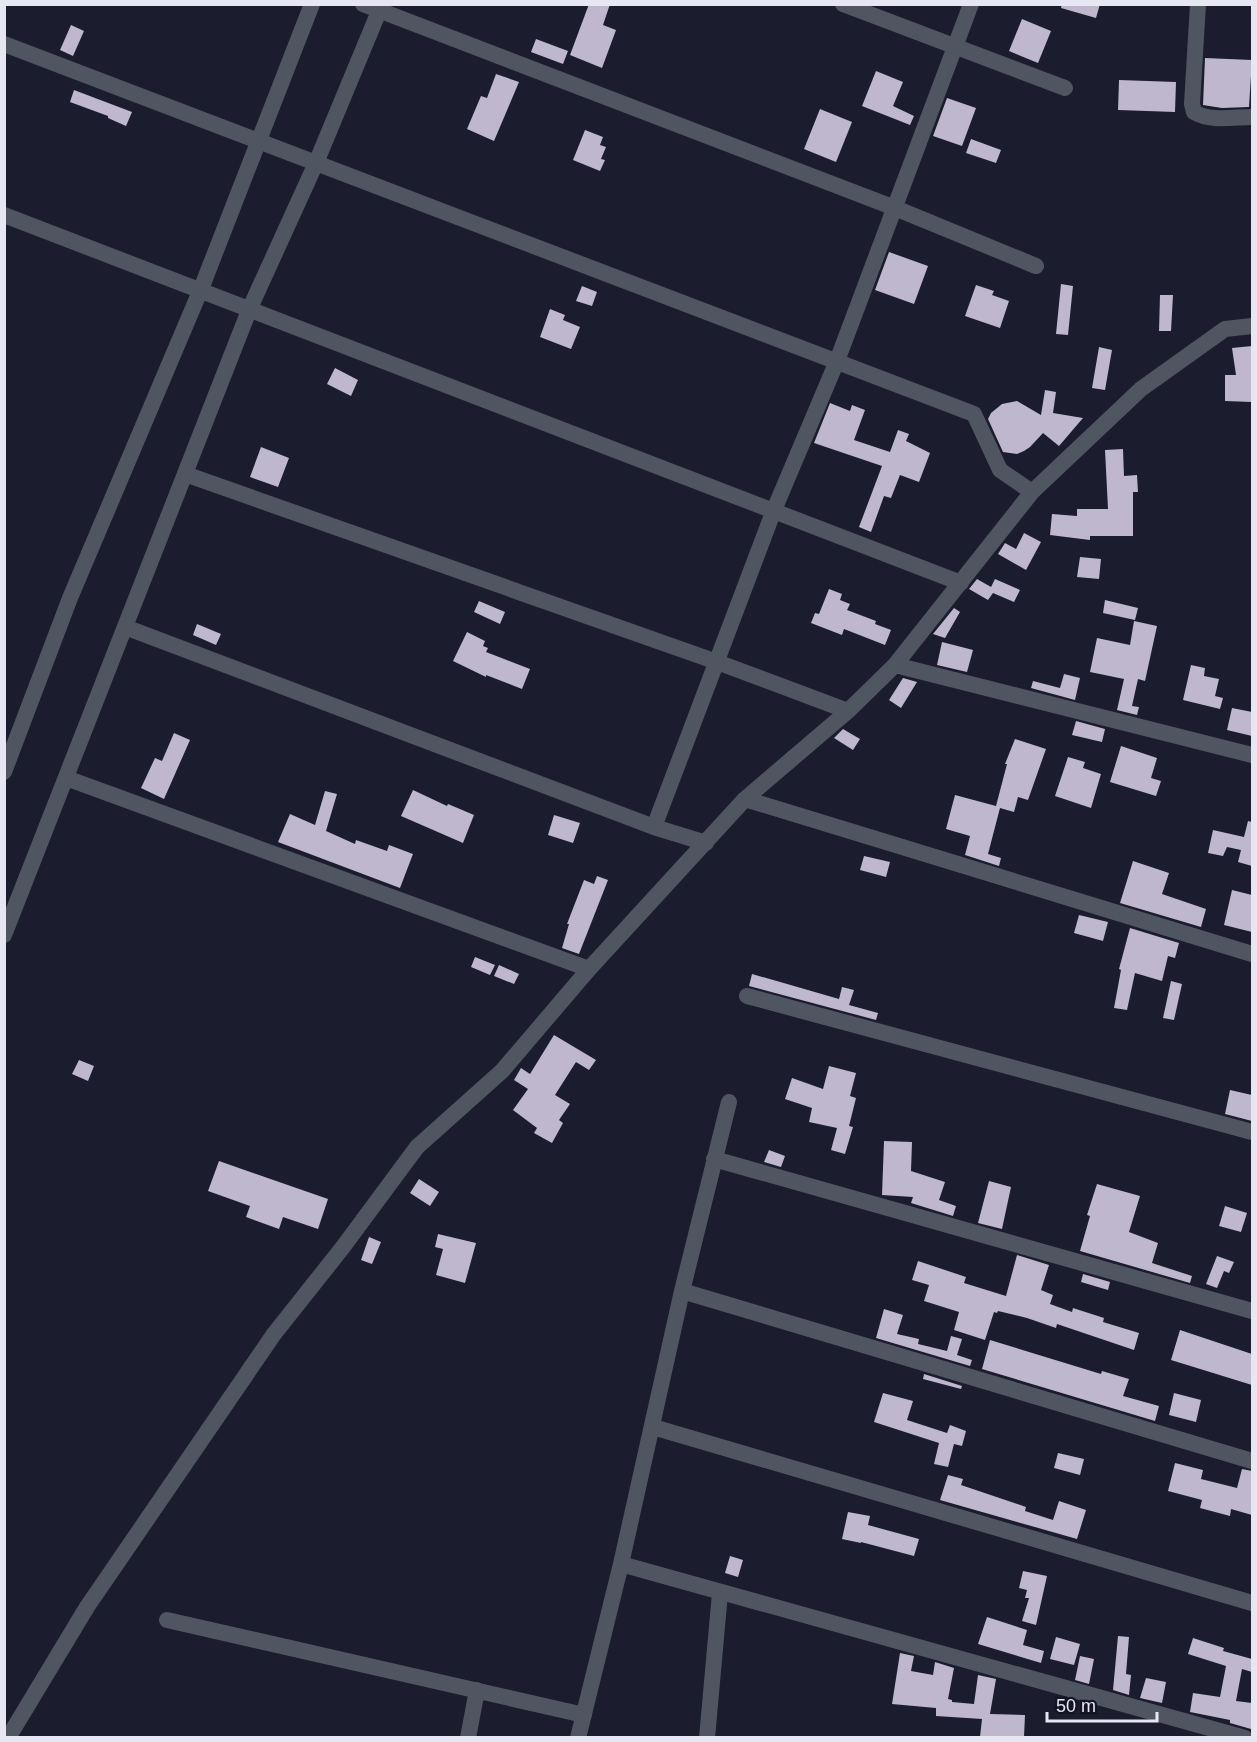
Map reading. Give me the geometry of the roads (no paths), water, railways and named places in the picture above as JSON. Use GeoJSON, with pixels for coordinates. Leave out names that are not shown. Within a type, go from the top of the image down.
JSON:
{"type":"FeatureCollection","features":[{"type":"Feature","properties":{"kind":"street"},"geometry":{"type":"LineString","coordinates":[[4,772],[70,598],[201,289],[312,4]]}},
{"type":"Feature","properties":{"kind":"street"},"geometry":{"type":"LineString","coordinates":[[363,4],[381,8],[895,208],[1036,266]]}},
{"type":"Feature","properties":{"kind":"street"},"geometry":{"type":"LineString","coordinates":[[843,4],[1065,88]]}},
{"type":"Feature","properties":{"kind":"street"},"geometry":{"type":"LineString","coordinates":[[654,827],[774,510],[837,361],[971,4]]}},
{"type":"Feature","properties":{"kind":"street"},"geometry":{"type":"LineString","coordinates":[[1198,4],[1192,104],[1194,112],[1208,117],[1252,117]]}},
{"type":"Feature","properties":{"kind":"street"},"geometry":{"type":"LineString","coordinates":[[4,936],[250,308],[316,163],[381,8]]}},
{"type":"Feature","properties":{"kind":"street"},"geometry":{"type":"LineString","coordinates":[[4,44],[974,414],[1000,470],[1032,492]]}},
{"type":"Feature","properties":{"kind":"street"},"geometry":{"type":"LineString","coordinates":[[4,215],[961,583]]}},
{"type":"Feature","properties":{"kind":"street"},"geometry":{"type":"LineString","coordinates":[[8,1737],[87,1607],[274,1334],[343,1247],[417,1147],[502,1071],[589,969],[745,799],[848,711],[895,665],[1032,492],[1141,389],[1225,329],[1252,326]]}},
{"type":"Feature","properties":{"kind":"street"},"geometry":{"type":"LineString","coordinates":[[185,474],[717,662],[848,711]]}},
{"type":"Feature","properties":{"kind":"street"},"geometry":{"type":"LineString","coordinates":[[125,627],[654,827],[706,843]]}},
{"type":"Feature","properties":{"kind":"street"},"geometry":{"type":"LineString","coordinates":[[895,665],[1252,754]]}},
{"type":"Feature","properties":{"kind":"street"},"geometry":{"type":"LineString","coordinates":[[66,778],[589,969]]}},
{"type":"Feature","properties":{"kind":"street"},"geometry":{"type":"LineString","coordinates":[[745,799],[1252,954]]}},
{"type":"Feature","properties":{"kind":"street"},"geometry":{"type":"LineString","coordinates":[[747,996],[1252,1132]]}},
{"type":"Feature","properties":{"kind":"street"},"geometry":{"type":"LineString","coordinates":[[578,1737],[653,1427],[682,1291],[729,1102]]}},
{"type":"Feature","properties":{"kind":"street"},"geometry":{"type":"LineString","coordinates":[[714,1159],[1252,1311]]}},
{"type":"Feature","properties":{"kind":"street"},"geometry":{"type":"LineString","coordinates":[[682,1291],[1252,1461]]}},
{"type":"Feature","properties":{"kind":"street"},"geometry":{"type":"LineString","coordinates":[[653,1427],[1252,1603]]}},
{"type":"Feature","properties":{"kind":"street"},"geometry":{"type":"LineString","coordinates":[[621,1564],[1245,1737]]}},
{"type":"Feature","properties":{"kind":"street"},"geometry":{"type":"LineString","coordinates":[[707,1737],[720,1593]]}},
{"type":"Feature","properties":{"kind":"street"},"geometry":{"type":"LineString","coordinates":[[167,1620],[584,1714]]}},
{"type":"Feature","properties":{"kind":"street"},"geometry":{"type":"LineString","coordinates":[[468,1737],[477,1690]]}}]}
